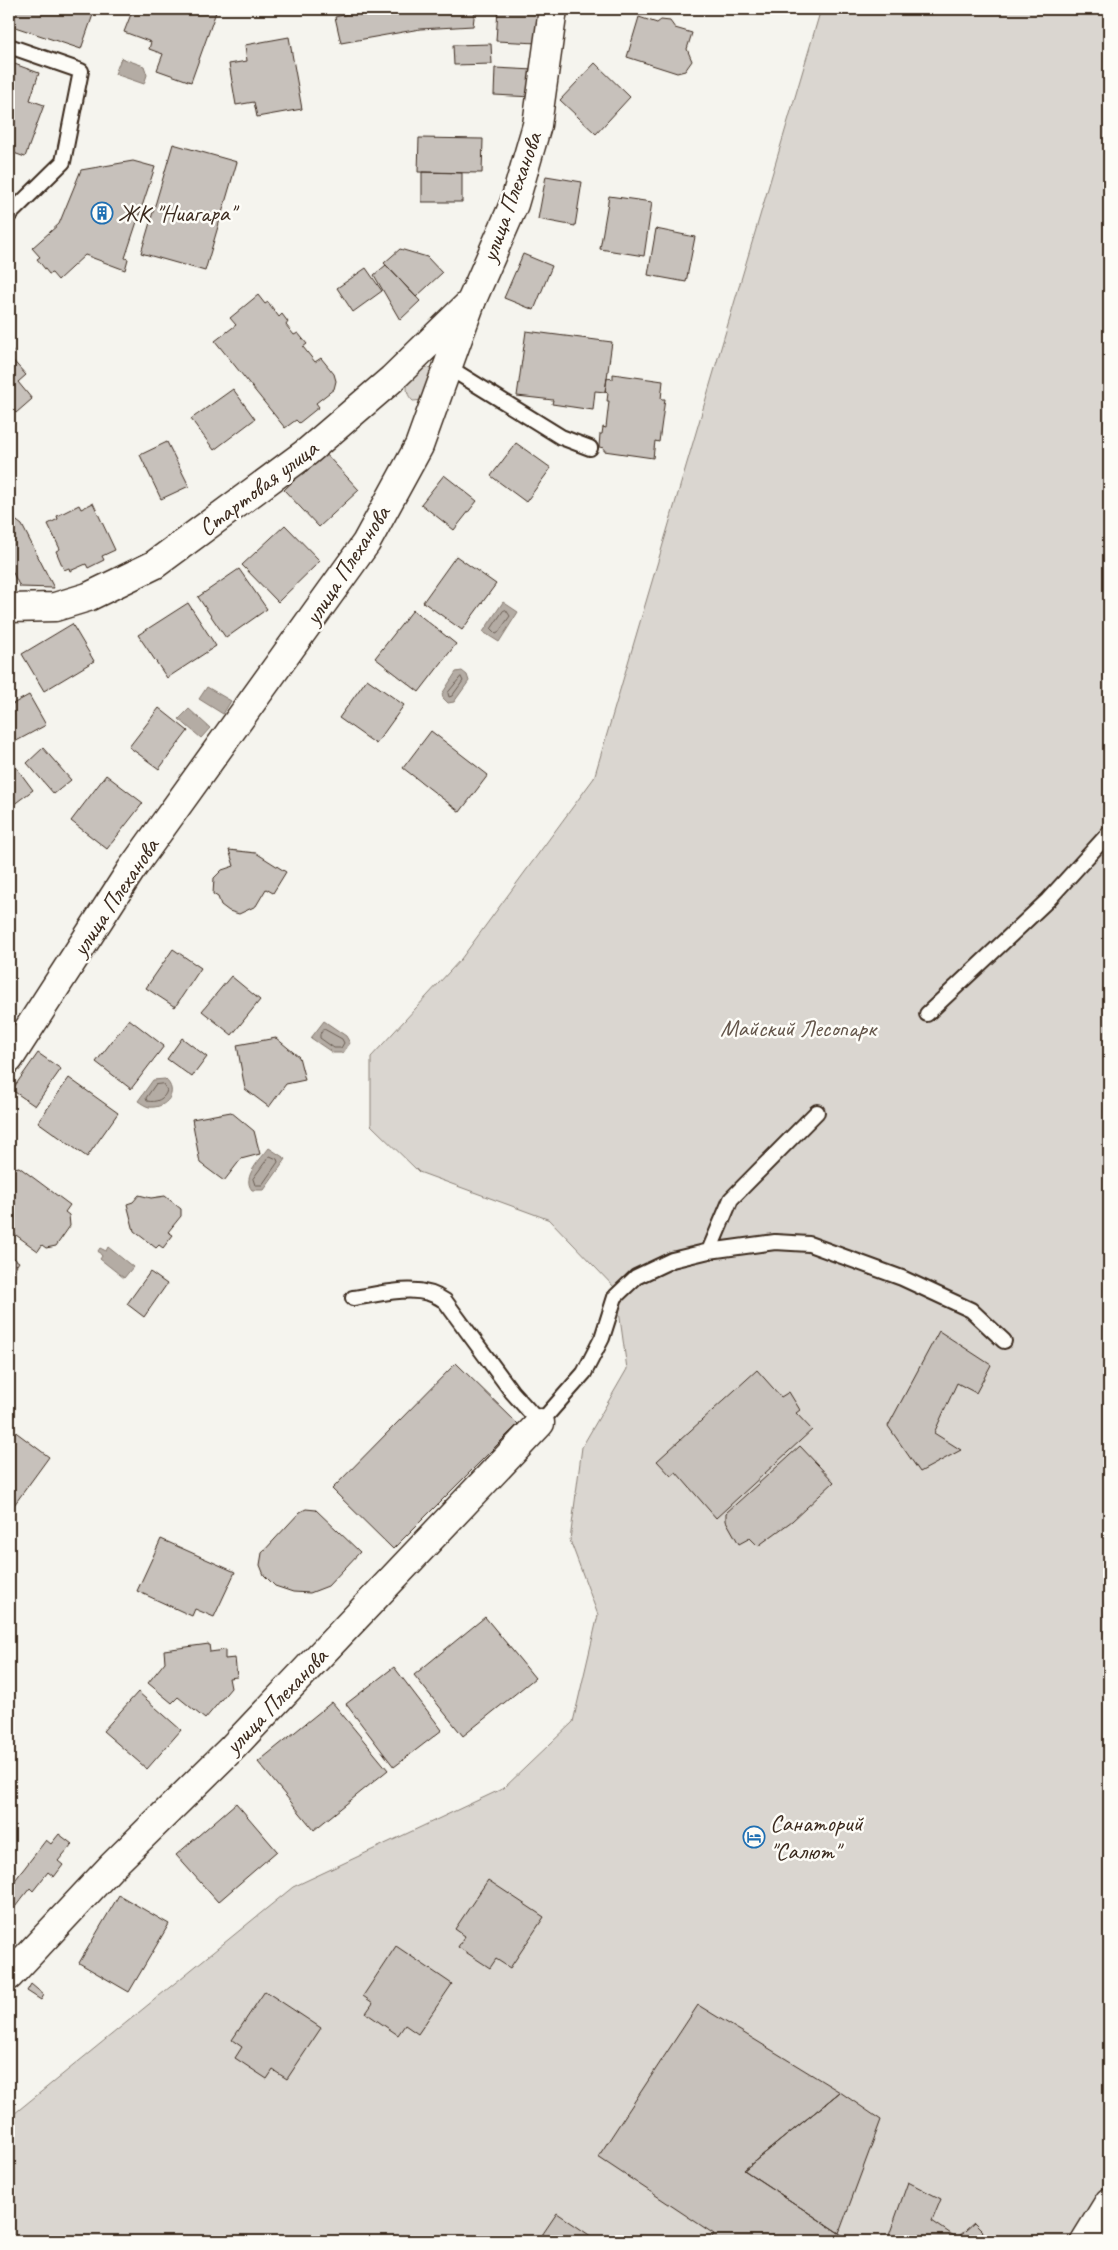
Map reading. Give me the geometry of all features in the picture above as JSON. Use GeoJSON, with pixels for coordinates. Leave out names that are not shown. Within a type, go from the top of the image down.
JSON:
{"type":"FeatureCollection","features":[{"type":"Feature","properties":{"kind":"street","name":"улица Плеханова"},"geometry":{"type":"LineString","coordinates":[[9,1059],[131,870],[366,543],[419,446],[472,302],[514,204],[537,125],[553,9]]}},
{"type":"Feature","properties":{"kind":"street","name":"Стартовая улица"},"geometry":{"type":"LineString","coordinates":[[9,608],[55,606],[88,597],[154,565],[307,452],[392,379],[472,302]]}},
{"type":"Feature","properties":{"kind":"street","name":"улица Плеханова"},"geometry":{"type":"LineString","coordinates":[[9,1976],[112,1866],[240,1740],[540,1423]]}},
{"type":"Feature","properties":{"kind":"street"},"geometry":{"type":"LineString","coordinates":[[1085,2241],[1109,2202]]}},
{"type":"Feature","properties":{"kind":"lane"},"geometry":{"type":"LineString","coordinates":[[9,46],[81,71],[63,162],[9,215]]}},
{"type":"Feature","properties":{"kind":"lane"},"geometry":{"type":"LineString","coordinates":[[448,367],[561,437],[590,448]]}},
{"type":"Feature","properties":{"kind":"lane"},"geometry":{"type":"LineString","coordinates":[[927,1014],[1048,900],[1109,833]]}},
{"type":"Feature","properties":{"kind":"lane"},"geometry":{"type":"LineString","coordinates":[[709,1251],[731,1199],[817,1112]]}},
{"type":"Feature","properties":{"kind":"lane"},"geometry":{"type":"LineString","coordinates":[[353,1298],[414,1290],[434,1293],[444,1301],[512,1392],[540,1423],[584,1373],[602,1338],[615,1297],[636,1277],[672,1260],[709,1251],[775,1242],[810,1244],[902,1278],[971,1310],[1004,1341]]}},
{"type":"Feature","properties":{"kind":"green space","name":"Майский Лесопарк"},"geometry":{"type":"Polygon","coordinates":[[[821,9],[1109,9],[1109,2241],[9,2241],[9,2118],[293,1887],[504,1788],[573,1722],[598,1615],[570,1540],[582,1447],[627,1369],[616,1289],[550,1220],[419,1172],[371,1125],[371,1057],[461,959],[594,778],[821,9]]]}},
{"type":"Feature","properties":{"kind":"green space"},"geometry":{"type":"Polygon","coordinates":[[[416,363],[442,374],[423,400],[413,401],[409,397],[407,387],[409,377],[416,363]]]}},
{"type":"Feature","properties":{"kind":"water"},"geometry":{"type":"Polygon","coordinates":[[[121,58],[144,66],[147,75],[144,84],[115,74],[121,58]]]}},
{"type":"Feature","properties":{"kind":"water"},"geometry":{"type":"Polygon","coordinates":[[[503,602],[518,612],[499,642],[483,632],[503,602]]]}},
{"type":"Feature","properties":{"kind":"water"},"geometry":{"type":"Polygon","coordinates":[[[462,671],[467,675],[469,681],[454,702],[448,703],[442,694],[456,672],[462,671]]]}},
{"type":"Feature","properties":{"kind":"water"},"geometry":{"type":"Polygon","coordinates":[[[207,687],[231,701],[223,714],[199,699],[207,687]]]}},
{"type":"Feature","properties":{"kind":"water"},"geometry":{"type":"Polygon","coordinates":[[[189,709],[210,728],[201,738],[179,719],[189,709]]]}},
{"type":"Feature","properties":{"kind":"water"},"geometry":{"type":"Polygon","coordinates":[[[324,1021],[346,1036],[350,1043],[343,1053],[333,1053],[311,1038],[324,1021]]]}},
{"type":"Feature","properties":{"kind":"water"},"geometry":{"type":"Polygon","coordinates":[[[165,1079],[171,1089],[169,1099],[155,1107],[149,1107],[138,1101],[153,1080],[165,1079]]]}},
{"type":"Feature","properties":{"kind":"water"},"geometry":{"type":"Polygon","coordinates":[[[269,1148],[286,1159],[264,1190],[252,1190],[249,1185],[250,1174],[269,1148]]]}},
{"type":"Feature","properties":{"kind":"water"},"geometry":{"type":"Polygon","coordinates":[[[108,1247],[133,1267],[124,1278],[100,1259],[102,1256],[98,1251],[100,1248],[106,1251],[108,1247]]]}},
{"type":"Feature","properties":{"kind":"building"},"geometry":{"type":"Polygon","coordinates":[[[9,9],[95,9],[81,49],[9,25],[9,9]]]}},
{"type":"Feature","properties":{"kind":"building"},"geometry":{"type":"Polygon","coordinates":[[[133,9],[206,9],[216,12],[191,82],[157,70],[163,54],[149,49],[151,42],[124,32],[133,9]]]}},
{"type":"Feature","properties":{"kind":"building"},"geometry":{"type":"Polygon","coordinates":[[[369,9],[475,9],[473,26],[420,29],[341,43],[335,17],[369,9]]]}},
{"type":"Feature","properties":{"kind":"building"},"geometry":{"type":"Polygon","coordinates":[[[498,9],[540,9],[538,43],[496,41],[498,9]]]}},
{"type":"Feature","properties":{"kind":"building"},"geometry":{"type":"Polygon","coordinates":[[[639,17],[657,23],[661,20],[670,21],[675,28],[692,33],[687,49],[692,61],[685,71],[677,73],[627,57],[639,17]]]}},
{"type":"Feature","properties":{"kind":"building"},"geometry":{"type":"Polygon","coordinates":[[[289,37],[302,109],[257,117],[254,102],[236,105],[229,64],[247,61],[245,45],[289,37]]]}},
{"type":"Feature","properties":{"kind":"building"},"geometry":{"type":"Polygon","coordinates":[[[491,44],[492,64],[454,65],[453,45],[491,44]]]}},
{"type":"Feature","properties":{"kind":"building"},"geometry":{"type":"Polygon","coordinates":[[[9,62],[39,73],[30,100],[44,105],[25,157],[11,152],[9,157],[9,62]]]}},
{"type":"Feature","properties":{"kind":"building"},"geometry":{"type":"Polygon","coordinates":[[[595,63],[630,97],[596,134],[560,100],[595,63]]]}},
{"type":"Feature","properties":{"kind":"building"},"geometry":{"type":"Polygon","coordinates":[[[495,68],[534,70],[532,97],[494,95],[495,68]]]}},
{"type":"Feature","properties":{"kind":"building"},"geometry":{"type":"Polygon","coordinates":[[[419,138],[483,139],[482,173],[418,172],[419,138]]]}},
{"type":"Feature","properties":{"kind":"building"},"geometry":{"type":"Polygon","coordinates":[[[173,144],[237,162],[205,271],[141,253],[173,144]]]}},
{"type":"Feature","properties":{"kind":"building","name":"ЖК \"Ниагара\""},"geometry":{"type":"Polygon","coordinates":[[[133,161],[155,167],[125,258],[128,259],[125,270],[85,255],[58,280],[52,273],[49,274],[37,259],[40,257],[32,248],[59,224],[81,170],[133,161]]]}},
{"type":"Feature","properties":{"kind":"building"},"geometry":{"type":"Polygon","coordinates":[[[422,172],[462,173],[462,202],[422,202],[422,172]]]}},
{"type":"Feature","properties":{"kind":"building"},"geometry":{"type":"Polygon","coordinates":[[[546,176],[582,182],[575,226],[538,219],[546,176]]]}},
{"type":"Feature","properties":{"kind":"building"},"geometry":{"type":"Polygon","coordinates":[[[609,196],[652,202],[644,256],[600,249],[609,196]]]}},
{"type":"Feature","properties":{"kind":"building"},"geometry":{"type":"Polygon","coordinates":[[[656,229],[695,237],[686,282],[648,275],[656,229]]]}},
{"type":"Feature","properties":{"kind":"building"},"geometry":{"type":"Polygon","coordinates":[[[400,249],[427,257],[442,273],[416,297],[384,263],[400,249]]]}},
{"type":"Feature","properties":{"kind":"building"},"geometry":{"type":"Polygon","coordinates":[[[523,254],[552,266],[534,310],[504,298],[523,254]]]}},
{"type":"Feature","properties":{"kind":"building"},"geometry":{"type":"Polygon","coordinates":[[[386,265],[420,301],[400,320],[374,275],[386,265]]]}},
{"type":"Feature","properties":{"kind":"building"},"geometry":{"type":"Polygon","coordinates":[[[366,268],[382,291],[353,312],[337,288],[366,268]]]}},
{"type":"Feature","properties":{"kind":"building"},"geometry":{"type":"Polygon","coordinates":[[[258,295],[265,304],[268,302],[279,317],[282,314],[288,322],[286,325],[294,335],[298,333],[307,344],[303,347],[315,362],[321,358],[334,374],[336,381],[334,389],[316,403],[319,407],[299,423],[296,420],[285,428],[215,341],[236,325],[230,318],[258,295]]]}},
{"type":"Feature","properties":{"kind":"building"},"geometry":{"type":"Polygon","coordinates":[[[526,331],[612,342],[605,392],[595,391],[593,410],[552,404],[553,400],[517,396],[526,331]]]}},
{"type":"Feature","properties":{"kind":"building"},"geometry":{"type":"Polygon","coordinates":[[[9,347],[13,352],[9,356],[9,347]]]}},
{"type":"Feature","properties":{"kind":"building"},"geometry":{"type":"Polygon","coordinates":[[[9,356],[26,375],[18,382],[32,399],[16,413],[11,407],[9,410],[9,356]]]}},
{"type":"Feature","properties":{"kind":"building"},"geometry":{"type":"Polygon","coordinates":[[[613,374],[663,381],[661,399],[665,399],[659,442],[655,441],[653,458],[604,451],[604,448],[599,447],[600,434],[602,434],[603,427],[606,428],[609,401],[607,401],[608,393],[605,392],[607,378],[613,379],[613,374]]]}},
{"type":"Feature","properties":{"kind":"building"},"geometry":{"type":"Polygon","coordinates":[[[233,389],[255,419],[214,450],[191,419],[233,389]]]}},
{"type":"Feature","properties":{"kind":"building"},"geometry":{"type":"Polygon","coordinates":[[[167,442],[189,486],[161,499],[140,455],[167,442]]]}},
{"type":"Feature","properties":{"kind":"building"},"geometry":{"type":"Polygon","coordinates":[[[516,443],[551,468],[526,502],[491,476],[516,443]]]}},
{"type":"Feature","properties":{"kind":"building"},"geometry":{"type":"Polygon","coordinates":[[[324,452],[359,490],[319,527],[284,490],[324,452]]]}},
{"type":"Feature","properties":{"kind":"building"},"geometry":{"type":"Polygon","coordinates":[[[444,475],[477,501],[454,530],[421,504],[444,475]]]}},
{"type":"Feature","properties":{"kind":"building"},"geometry":{"type":"Polygon","coordinates":[[[93,503],[115,550],[102,556],[104,560],[88,568],[86,564],[70,571],[69,568],[64,570],[56,551],[60,549],[48,524],[58,519],[57,516],[79,505],[81,509],[93,503]]]}},
{"type":"Feature","properties":{"kind":"building"},"geometry":{"type":"Polygon","coordinates":[[[9,515],[22,525],[54,588],[20,587],[9,565],[9,515]]]}},
{"type":"Feature","properties":{"kind":"building"},"geometry":{"type":"Polygon","coordinates":[[[285,525],[320,561],[278,602],[242,565],[285,525]]]}},
{"type":"Feature","properties":{"kind":"building"},"geometry":{"type":"Polygon","coordinates":[[[456,556],[496,584],[462,630],[423,602],[456,556]]]}},
{"type":"Feature","properties":{"kind":"building"},"geometry":{"type":"Polygon","coordinates":[[[239,569],[267,609],[226,638],[198,597],[239,569]]]}},
{"type":"Feature","properties":{"kind":"building"},"geometry":{"type":"Polygon","coordinates":[[[188,603],[216,646],[167,678],[138,635],[188,603]]]}},
{"type":"Feature","properties":{"kind":"building"},"geometry":{"type":"Polygon","coordinates":[[[413,610],[456,644],[419,692],[375,658],[413,610]]]}},
{"type":"Feature","properties":{"kind":"building"},"geometry":{"type":"Polygon","coordinates":[[[72,624],[94,661],[44,691],[22,654],[72,624]]]}},
{"type":"Feature","properties":{"kind":"building"},"geometry":{"type":"Polygon","coordinates":[[[367,679],[404,705],[376,744],[339,718],[367,679]]]}},
{"type":"Feature","properties":{"kind":"building"},"geometry":{"type":"Polygon","coordinates":[[[29,695],[46,725],[9,745],[9,706],[29,695]]]}},
{"type":"Feature","properties":{"kind":"building"},"geometry":{"type":"Polygon","coordinates":[[[159,708],[188,731],[159,769],[129,747],[159,708]]]}},
{"type":"Feature","properties":{"kind":"building"},"geometry":{"type":"Polygon","coordinates":[[[431,731],[488,775],[460,812],[403,768],[431,731]]]}},
{"type":"Feature","properties":{"kind":"building"},"geometry":{"type":"Polygon","coordinates":[[[43,748],[71,780],[54,794],[27,763],[43,748]]]}},
{"type":"Feature","properties":{"kind":"building"},"geometry":{"type":"Polygon","coordinates":[[[13,763],[33,790],[9,808],[9,766],[13,763]]]}},
{"type":"Feature","properties":{"kind":"building"},"geometry":{"type":"Polygon","coordinates":[[[106,775],[143,803],[107,849],[71,821],[106,775]]]}},
{"type":"Feature","properties":{"kind":"building"},"geometry":{"type":"Polygon","coordinates":[[[229,850],[256,853],[286,872],[273,893],[266,889],[256,906],[239,914],[229,911],[221,905],[218,897],[213,894],[214,878],[222,870],[234,866],[229,850]]]}},
{"type":"Feature","properties":{"kind":"building"},"geometry":{"type":"Polygon","coordinates":[[[173,949],[201,968],[175,1007],[146,988],[173,949]]]}},
{"type":"Feature","properties":{"kind":"building"},"geometry":{"type":"Polygon","coordinates":[[[231,976],[260,1000],[232,1035],[202,1011],[231,976]]]}},
{"type":"Feature","properties":{"kind":"building"},"geometry":{"type":"Polygon","coordinates":[[[129,1019],[164,1046],[131,1089],[96,1062],[129,1019]]]}},
{"type":"Feature","properties":{"kind":"building"},"geometry":{"type":"Polygon","coordinates":[[[182,1038],[207,1057],[192,1077],[167,1059],[182,1038]]]}},
{"type":"Feature","properties":{"kind":"building"},"geometry":{"type":"Polygon","coordinates":[[[276,1038],[299,1057],[305,1080],[286,1084],[269,1107],[245,1089],[237,1045],[276,1038]]]}},
{"type":"Feature","properties":{"kind":"building"},"geometry":{"type":"Polygon","coordinates":[[[38,1053],[61,1069],[35,1106],[12,1090],[38,1053]]]}},
{"type":"Feature","properties":{"kind":"building"},"geometry":{"type":"Polygon","coordinates":[[[69,1078],[118,1113],[87,1157],[38,1122],[69,1078]]]}},
{"type":"Feature","properties":{"kind":"building"},"geometry":{"type":"Polygon","coordinates":[[[231,1112],[254,1131],[260,1154],[241,1159],[224,1181],[200,1163],[192,1119],[231,1112]]]}},
{"type":"Feature","properties":{"kind":"building"},"geometry":{"type":"Polygon","coordinates":[[[19,1167],[70,1205],[65,1212],[69,1215],[70,1226],[56,1246],[46,1248],[42,1245],[38,1251],[9,1230],[9,1169],[19,1167]]]}},
{"type":"Feature","properties":{"kind":"building"},"geometry":{"type":"Polygon","coordinates":[[[139,1195],[151,1198],[165,1196],[181,1209],[181,1216],[168,1232],[173,1235],[163,1248],[159,1245],[156,1248],[134,1231],[127,1204],[133,1202],[139,1195]]]}},
{"type":"Feature","properties":{"kind":"building"},"geometry":{"type":"Polygon","coordinates":[[[9,1255],[19,1262],[9,1277],[9,1255]]]}},
{"type":"Feature","properties":{"kind":"building"},"geometry":{"type":"Polygon","coordinates":[[[150,1272],[167,1284],[144,1317],[127,1304],[150,1272]]]}},
{"type":"Feature","properties":{"kind":"building"},"geometry":{"type":"Polygon","coordinates":[[[939,1331],[991,1365],[976,1393],[957,1383],[934,1433],[961,1450],[920,1472],[888,1426],[939,1331]]]}},
{"type":"Feature","properties":{"kind":"building"},"geometry":{"type":"Polygon","coordinates":[[[456,1363],[518,1424],[393,1549],[332,1489],[456,1363]]]}},
{"type":"Feature","properties":{"kind":"building"},"geometry":{"type":"Polygon","coordinates":[[[757,1370],[781,1397],[789,1392],[800,1410],[796,1413],[812,1430],[716,1518],[676,1472],[671,1476],[657,1461],[757,1370]]]}},
{"type":"Feature","properties":{"kind":"building"},"geometry":{"type":"Polygon","coordinates":[[[9,1427],[49,1457],[9,1512],[9,1427]]]}},
{"type":"Feature","properties":{"kind":"building"},"geometry":{"type":"Polygon","coordinates":[[[800,1446],[834,1482],[792,1521],[758,1546],[750,1538],[739,1544],[726,1521],[726,1513],[800,1446]]]}},
{"type":"Feature","properties":{"kind":"building"},"geometry":{"type":"Polygon","coordinates":[[[306,1509],[316,1510],[360,1552],[328,1586],[310,1593],[293,1592],[275,1586],[264,1575],[260,1565],[262,1553],[300,1512],[306,1509]]]}},
{"type":"Feature","properties":{"kind":"building"},"geometry":{"type":"Polygon","coordinates":[[[161,1539],[235,1572],[214,1617],[195,1609],[192,1616],[137,1591],[161,1539]]]}},
{"type":"Feature","properties":{"kind":"building"},"geometry":{"type":"Polygon","coordinates":[[[485,1617],[535,1678],[463,1736],[414,1675],[485,1617]]]}},
{"type":"Feature","properties":{"kind":"building"},"geometry":{"type":"Polygon","coordinates":[[[209,1644],[210,1652],[225,1650],[225,1659],[235,1658],[237,1677],[229,1678],[231,1688],[205,1719],[178,1697],[172,1703],[148,1683],[165,1662],[164,1650],[209,1644]]]}},
{"type":"Feature","properties":{"kind":"building"},"geometry":{"type":"Polygon","coordinates":[[[394,1667],[442,1730],[394,1767],[346,1704],[394,1667]]]}},
{"type":"Feature","properties":{"kind":"building"},"geometry":{"type":"Polygon","coordinates":[[[138,1692],[181,1730],[147,1769],[103,1731],[138,1692]]]}},
{"type":"Feature","properties":{"kind":"building"},"geometry":{"type":"Polygon","coordinates":[[[332,1702],[388,1770],[314,1830],[258,1762],[332,1702]]]}},
{"type":"Feature","properties":{"kind":"building"},"geometry":{"type":"Polygon","coordinates":[[[236,1803],[277,1851],[218,1902],[176,1855],[236,1803]]]}},
{"type":"Feature","properties":{"kind":"building"},"geometry":{"type":"Polygon","coordinates":[[[59,1834],[72,1844],[58,1861],[63,1865],[54,1877],[48,1872],[33,1891],[30,1888],[15,1907],[9,1902],[9,1888],[46,1840],[51,1844],[59,1834]]]}},
{"type":"Feature","properties":{"kind":"building"},"geometry":{"type":"Polygon","coordinates":[[[488,1880],[544,1917],[510,1968],[496,1959],[490,1968],[458,1947],[465,1936],[455,1929],[488,1880]]]}},
{"type":"Feature","properties":{"kind":"building"},"geometry":{"type":"Polygon","coordinates":[[[119,1895],[169,1924],[129,1992],[79,1963],[119,1895]]]}},
{"type":"Feature","properties":{"kind":"building"},"geometry":{"type":"Polygon","coordinates":[[[396,1946],[452,1984],[418,2034],[405,2025],[398,2035],[366,2013],[373,2003],[363,1996],[396,1946]]]}},
{"type":"Feature","properties":{"kind":"building"},"geometry":{"type":"Polygon","coordinates":[[[31,1984],[44,1995],[41,2000],[27,1991],[31,1984]]]}},
{"type":"Feature","properties":{"kind":"building"},"geometry":{"type":"Polygon","coordinates":[[[265,1991],[321,2028],[287,2079],[273,2070],[267,2079],[235,2058],[242,2047],[232,2040],[265,1991]]]}},
{"type":"Feature","properties":{"kind":"building"},"geometry":{"type":"Polygon","coordinates":[[[698,2005],[840,2092],[744,2170],[851,2241],[709,2241],[714,2234],[598,2157],[698,2005]]]}},
{"type":"Feature","properties":{"kind":"building"},"geometry":{"type":"Polygon","coordinates":[[[840,2092],[881,2120],[839,2233],[744,2170],[840,2092]]]}},
{"type":"Feature","properties":{"kind":"building"},"geometry":{"type":"Polygon","coordinates":[[[908,2182],[941,2199],[932,2221],[957,2238],[974,2223],[992,2241],[887,2241],[908,2182]]]}},
{"type":"Feature","properties":{"kind":"building"},"geometry":{"type":"Polygon","coordinates":[[[557,2213],[598,2241],[538,2241],[557,2213]]]}},
{"type":"Feature","properties":{"kind":"place","name":"ЖК \"Ниагара\""},"geometry":{"type":"Point","coordinates":[102,213]}},
{"type":"Feature","properties":{"kind":"place","name":"Санаторий \"Салют\""},"geometry":{"type":"Point","coordinates":[754,1837]}}]}
